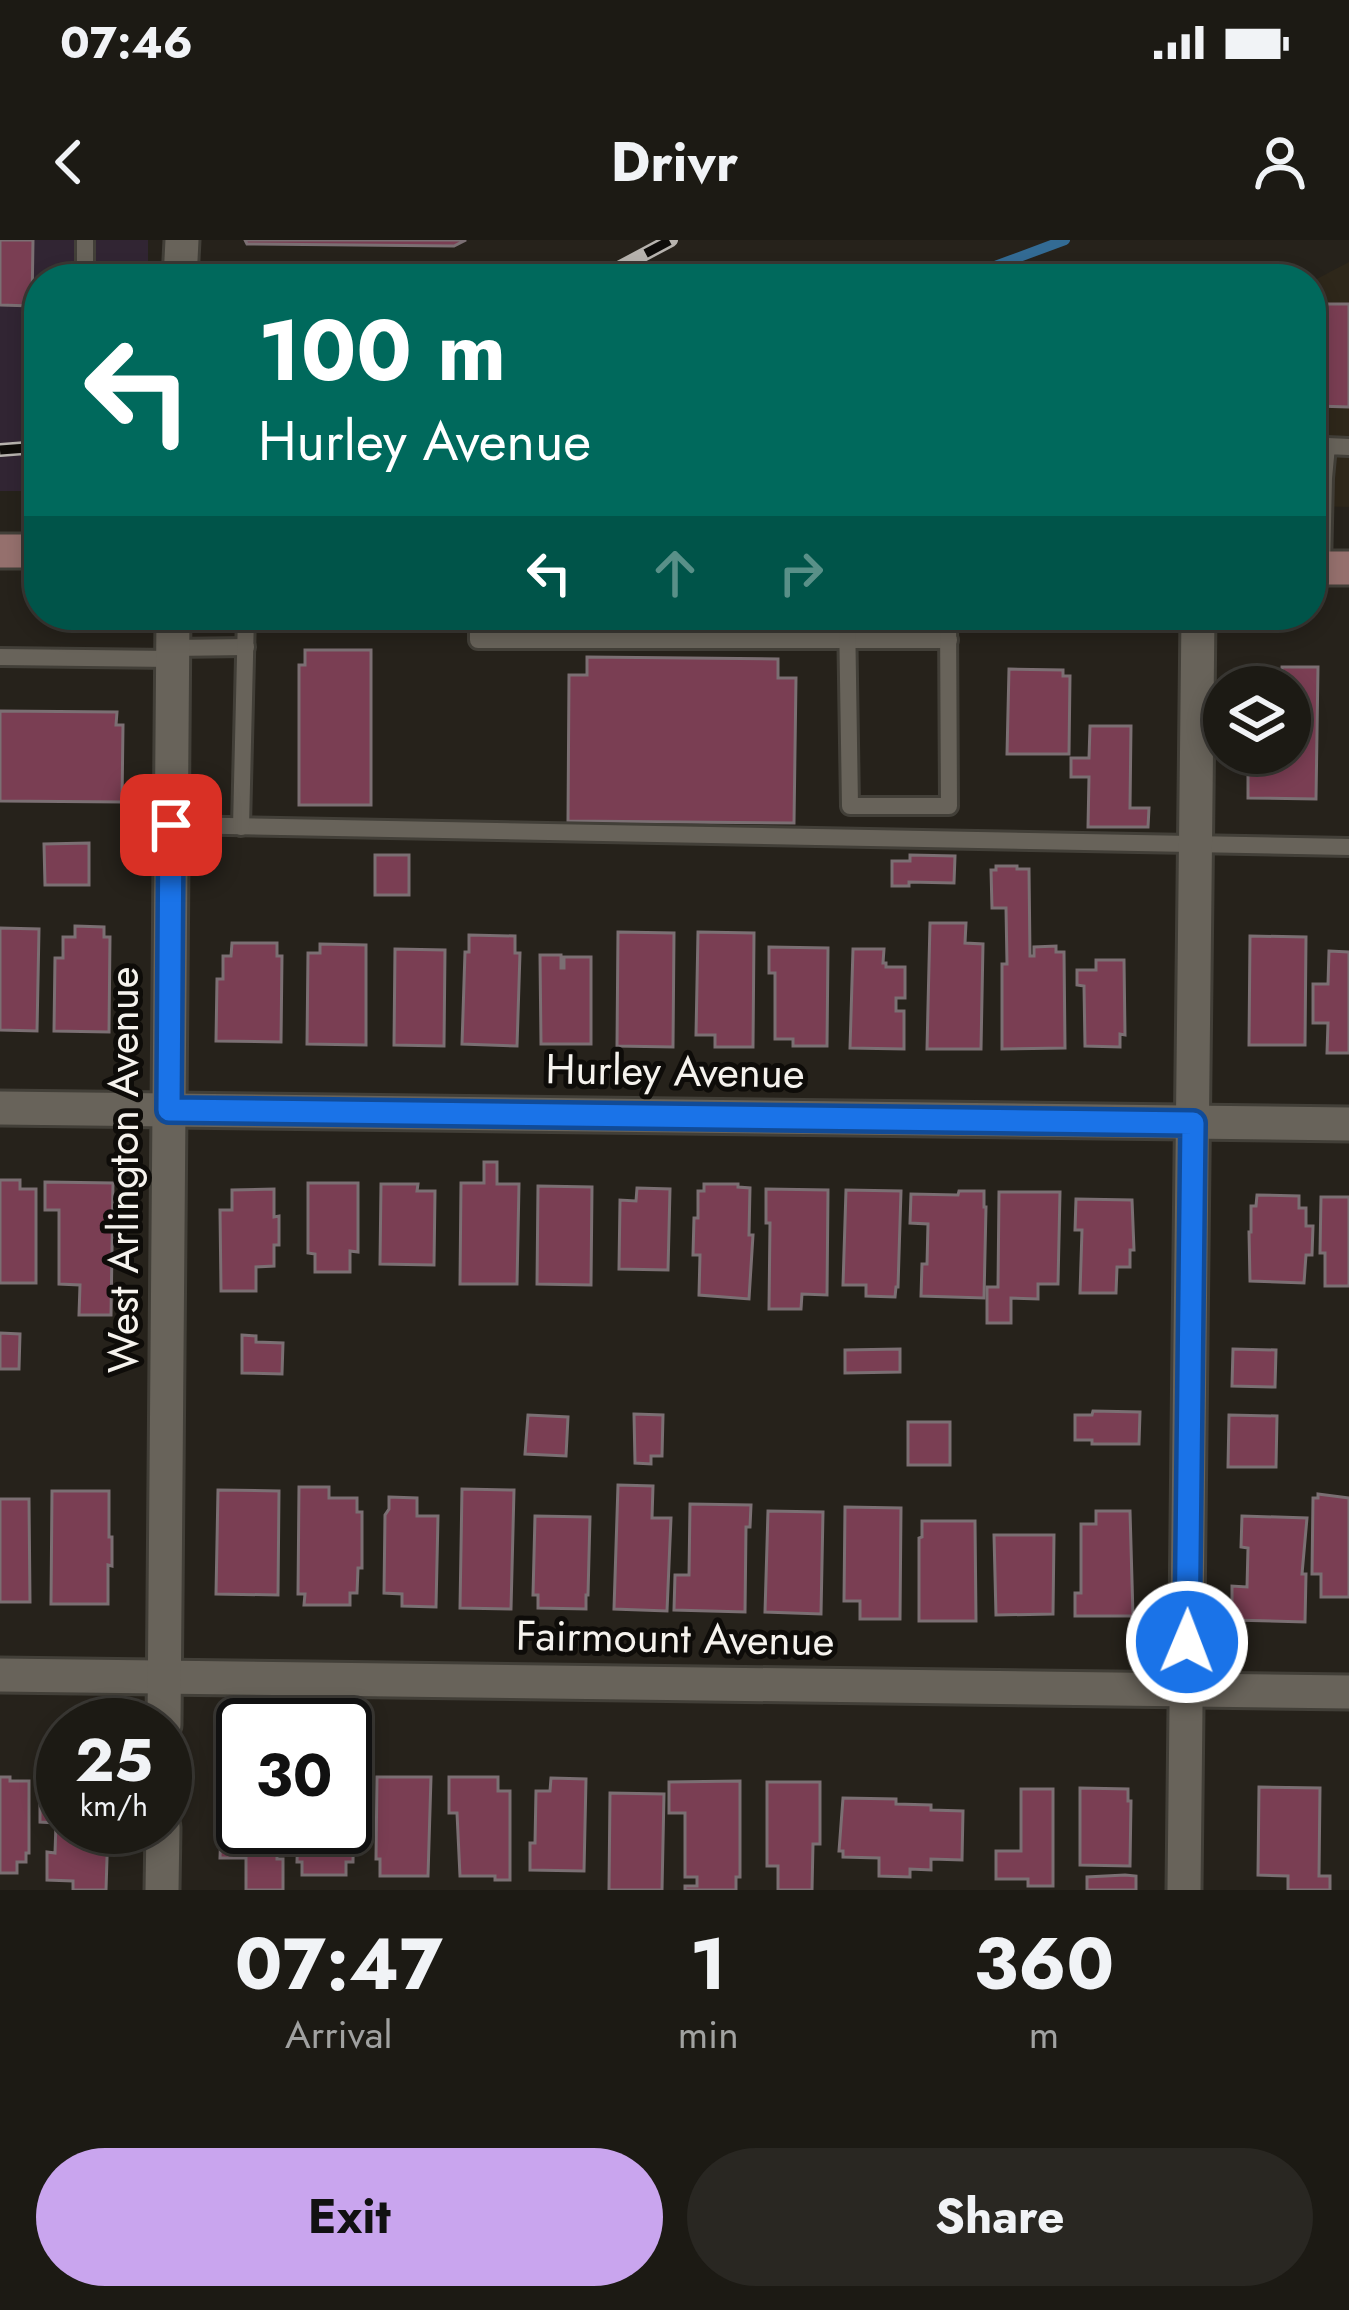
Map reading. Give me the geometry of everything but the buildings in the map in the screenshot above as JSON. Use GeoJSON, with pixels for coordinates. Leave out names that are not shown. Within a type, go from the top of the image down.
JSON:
{"type":"FeatureCollection","features":[{"type":"Feature","properties":{"kind":"street"},"geometry":{"type":"LineString","coordinates":[[1184,1890],[1198,630]]}},
{"type":"Feature","properties":{"kind":"street","name":"West Arlington Avenue"},"geometry":{"type":"LineString","coordinates":[[164,1698],[172,640]]}},
{"type":"Feature","properties":{"kind":"street","name":"Hurley Avenue"},"geometry":{"type":"LineString","coordinates":[[0,1108],[1349,1124]]}},
{"type":"Feature","properties":{"kind":"street","name":"Fairmount Avenue"},"geometry":{"type":"LineString","coordinates":[[0,1675],[1349,1692]]}},
{"type":"Feature","properties":{"kind":"street"},"geometry":{"type":"LineString","coordinates":[[162,1890],[163,1854]]}},
{"type":"Feature","properties":{"kind":"lane"},"geometry":{"type":"LineString","coordinates":[[1326,457],[1327,446],[1349,447]]}},
{"type":"Feature","properties":{"kind":"lane"},"geometry":{"type":"LineString","coordinates":[[1326,523],[1328,568]]}},
{"type":"Feature","properties":{"kind":"lane"},"geometry":{"type":"LineString","coordinates":[[241,826],[246,630]]}},
{"type":"Feature","properties":{"kind":"lane"},"geometry":{"type":"LineString","coordinates":[[478,630],[478,640],[949,640]]}},
{"type":"Feature","properties":{"kind":"lane"},"geometry":{"type":"LineString","coordinates":[[847,630],[850,806],[949,806],[949,630]]}},
{"type":"Feature","properties":{"kind":"lane"},"geometry":{"type":"LineString","coordinates":[[0,657],[172,640],[246,647]]}},
{"type":"Feature","properties":{"kind":"lane"},"geometry":{"type":"LineString","coordinates":[[171,825],[1349,847]]}},
{"type":"Feature","properties":{"kind":"shaded area"},"geometry":{"type":"Polygon","coordinates":[[[0,240],[148,240],[148,264],[24,264],[24,491],[0,491],[0,240]]]}},
{"type":"Feature","properties":{"kind":"shaded area"},"geometry":{"type":"Polygon","coordinates":[[[1349,262],[1349,507],[1326,506],[1326,274],[1349,262]]]}},
{"type":"Feature","properties":{"kind":"waterway"},"geometry":{"type":"LineString","coordinates":[[1000,264],[1065,240]]}},
{"type":"Feature","properties":{"kind":"railway"},"geometry":{"type":"LineString","coordinates":[[626,264],[671,240]]}},
{"type":"Feature","properties":{"kind":"railway"},"geometry":{"type":"LineString","coordinates":[[0,450],[24,448]]}},
{"type":"Feature","properties":{"kind":"route"},"geometry":{"type":"LineString","coordinates":[[171,825],[169,1110],[1193,1123],[1187,1642]]}}]}
